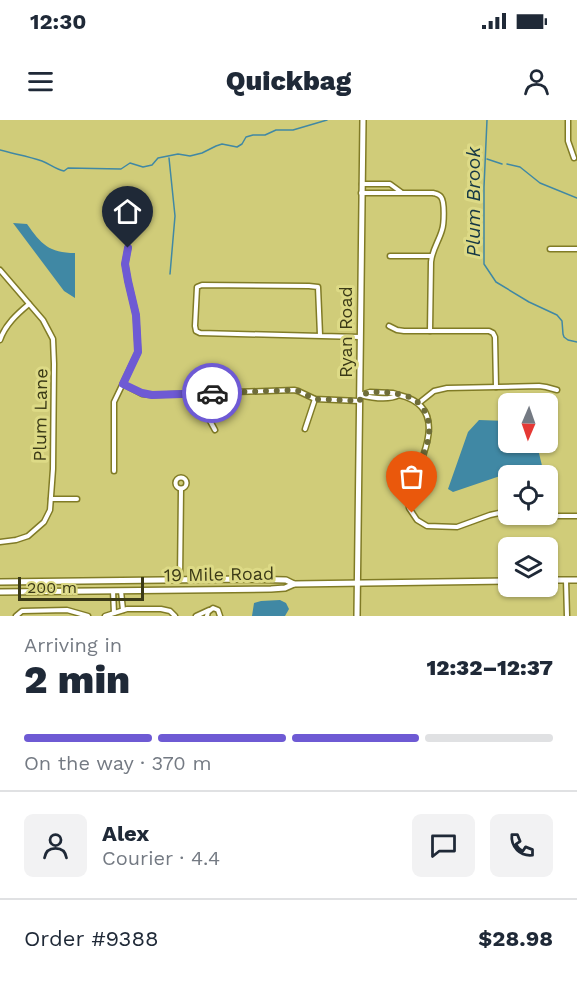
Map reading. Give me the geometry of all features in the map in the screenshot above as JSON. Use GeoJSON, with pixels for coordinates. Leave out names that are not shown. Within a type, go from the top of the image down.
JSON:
{"type":"FeatureCollection","features":[{"type":"Feature","properties":{"kind":"main road","name":"Ryan Road"},"geometry":{"type":"LineString","coordinates":[[357,616],[363,120]]}},
{"type":"Feature","properties":{"kind":"main road"},"geometry":{"type":"LineString","coordinates":[[194,590],[199,586],[199,580]]}},
{"type":"Feature","properties":{"kind":"main road"},"geometry":{"type":"LineString","coordinates":[[271,589],[275,585],[274,580]]}},
{"type":"Feature","properties":{"kind":"main road","name":"19 Mile Road"},"geometry":{"type":"LineString","coordinates":[[0,582],[286,580],[294,584]]}},
{"type":"Feature","properties":{"kind":"main road"},"geometry":{"type":"LineString","coordinates":[[558,580],[577,580]]}},
{"type":"Feature","properties":{"kind":"main road"},"geometry":{"type":"LineString","coordinates":[[111,591],[109,584],[114,581]]}},
{"type":"Feature","properties":{"kind":"main road","name":"19 Mile Road"},"geometry":{"type":"LineString","coordinates":[[0,592],[271,589],[285,588],[294,584],[498,581]]}},
{"type":"Feature","properties":{"kind":"street"},"geometry":{"type":"LineString","coordinates":[[568,120],[568,141],[574,158]]}},
{"type":"Feature","properties":{"kind":"street"},"geometry":{"type":"LineString","coordinates":[[362,184],[390,184],[402,192]]}},
{"type":"Feature","properties":{"kind":"street"},"geometry":{"type":"LineString","coordinates":[[362,193],[433,193],[442,198],[442,229],[431,256],[430,331]]}},
{"type":"Feature","properties":{"kind":"street"},"geometry":{"type":"LineString","coordinates":[[114,471],[114,402],[138,352],[136,315],[125,264],[128,248]]}},
{"type":"Feature","properties":{"kind":"street"},"geometry":{"type":"LineString","coordinates":[[550,249],[577,249]]}},
{"type":"Feature","properties":{"kind":"street"},"geometry":{"type":"LineString","coordinates":[[390,256],[431,256]]}},
{"type":"Feature","properties":{"kind":"street","name":"Plum Lane"},"geometry":{"type":"LineString","coordinates":[[0,270],[43,320],[53,339],[54,364],[51,510],[38,529],[28,536],[0,542]]}},
{"type":"Feature","properties":{"kind":"street"},"geometry":{"type":"LineString","coordinates":[[320,335],[318,287],[202,285],[197,287],[196,331],[206,334],[360,337]]}},
{"type":"Feature","properties":{"kind":"street"},"geometry":{"type":"LineString","coordinates":[[0,340],[9,323],[30,304]]}},
{"type":"Feature","properties":{"kind":"street"},"geometry":{"type":"LineString","coordinates":[[389,326],[401,331],[486,330],[493,333],[496,387]]}},
{"type":"Feature","properties":{"kind":"street"},"geometry":{"type":"LineString","coordinates":[[123,384],[152,395],[294,390],[315,399],[393,398],[399,395],[411,398],[419,403],[426,413],[429,430],[426,447],[409,490],[409,508],[416,519],[427,526],[457,527],[498,513]]}},
{"type":"Feature","properties":{"kind":"street"},"geometry":{"type":"LineString","coordinates":[[419,403],[440,388],[538,386],[556,390]]}},
{"type":"Feature","properties":{"kind":"street"},"geometry":{"type":"LineString","coordinates":[[208,393],[209,419],[215,430]]}},
{"type":"Feature","properties":{"kind":"street"},"geometry":{"type":"LineString","coordinates":[[305,429],[315,399]]}},
{"type":"Feature","properties":{"kind":"street"},"geometry":{"type":"LineString","coordinates":[[180,580],[181,489]]}},
{"type":"Feature","properties":{"kind":"street"},"geometry":{"type":"LineString","coordinates":[[51,499],[77,499]]}},
{"type":"Feature","properties":{"kind":"street"},"geometry":{"type":"LineString","coordinates":[[558,516],[577,516]]}},
{"type":"Feature","properties":{"kind":"street"},"geometry":{"type":"LineString","coordinates":[[566,580],[567,616]]}},
{"type":"Feature","properties":{"kind":"street"},"geometry":{"type":"LineString","coordinates":[[111,591],[114,613]]}},
{"type":"Feature","properties":{"kind":"street"},"geometry":{"type":"LineString","coordinates":[[121,591],[123,610]]}},
{"type":"Feature","properties":{"kind":"street"},"geometry":{"type":"LineString","coordinates":[[196,616],[215,608],[220,616]]}},
{"type":"Feature","properties":{"kind":"street"},"geometry":{"type":"LineString","coordinates":[[105,616],[123,610],[164,609],[175,616]]}},
{"type":"Feature","properties":{"kind":"street"},"geometry":{"type":"LineString","coordinates":[[201,614],[207,616],[211,609]]}},
{"type":"Feature","properties":{"kind":"street"},"geometry":{"type":"LineString","coordinates":[[17,615],[70,610],[86,616]]}},
{"type":"Feature","properties":{"kind":"water"},"geometry":{"type":"Polygon","coordinates":[[[13,223],[27,224],[41,242],[52,249],[75,253],[75,298],[64,291],[13,223]]]}},
{"type":"Feature","properties":{"kind":"water"},"geometry":{"type":"Polygon","coordinates":[[[479,420],[498,421],[498,453],[539,453],[542,465],[498,465],[498,477],[453,492],[448,489],[468,432],[479,420]]]}},
{"type":"Feature","properties":{"kind":"water"},"geometry":{"type":"Polygon","coordinates":[[[280,600],[286,603],[289,609],[285,616],[252,616],[254,603],[280,600]]]}},
{"type":"Feature","properties":{"kind":"waterway","name":"Plum Brook"},"geometry":{"type":"LineString","coordinates":[[0,150],[37,159],[64,171],[68,168],[121,169],[130,163],[143,167],[152,165],[158,158],[178,154],[190,156],[222,144],[237,147],[246,137],[265,135],[276,130],[293,130],[327,120]]}},
{"type":"Feature","properties":{"kind":"waterway","name":"Plum Brook"},"geometry":{"type":"LineString","coordinates":[[487,120],[484,264],[496,282],[529,302],[557,315],[562,321],[564,337],[577,342]]}},
{"type":"Feature","properties":{"kind":"waterway"},"geometry":{"type":"LineString","coordinates":[[169,158],[175,216],[170,274]]}},
{"type":"Feature","properties":{"kind":"waterway"},"geometry":{"type":"LineString","coordinates":[[487,159],[502,164]]}},
{"type":"Feature","properties":{"kind":"waterway"},"geometry":{"type":"LineString","coordinates":[[507,164],[520,167],[540,183],[577,198]]}},
{"type":"Feature","properties":{"kind":"way so far"},"geometry":{"type":"LineString","coordinates":[[212,393],[288,390],[298,391],[315,399],[360,401],[360,395],[370,392],[393,393],[418,402],[426,413],[429,430],[426,447],[409,490],[408,503],[412,513]]}},
{"type":"Feature","properties":{"kind":"route"},"geometry":{"type":"LineString","coordinates":[[128,248],[125,264],[136,315],[138,352],[123,384],[152,395],[212,393]]}}]}
